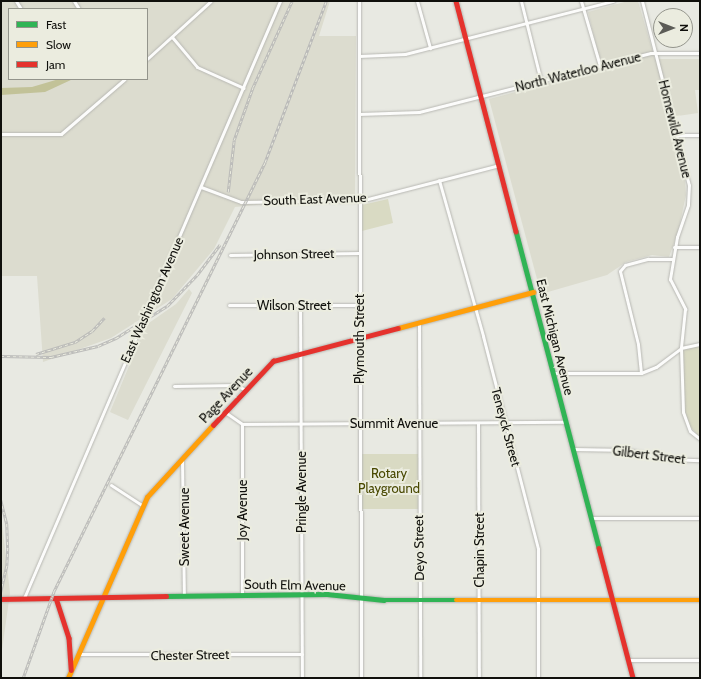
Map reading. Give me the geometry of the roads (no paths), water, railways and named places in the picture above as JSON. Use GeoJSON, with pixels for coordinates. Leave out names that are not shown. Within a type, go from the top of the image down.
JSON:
{"type":"FeatureCollection","features":[{"type":"Feature","properties":{"kind":"street"},"geometry":{"type":"LineString","coordinates":[[148,58],[211,1]]}},
{"type":"Feature","properties":{"kind":"street","name":"East Washington Avenue"},"geometry":{"type":"LineString","coordinates":[[24,598],[244,88],[280,1]]}},
{"type":"Feature","properties":{"kind":"street","name":"Plymouth Street"},"geometry":{"type":"LineString","coordinates":[[359,1],[361,678]]}},
{"type":"Feature","properties":{"kind":"street"},"geometry":{"type":"LineString","coordinates":[[417,1],[430,48]]}},
{"type":"Feature","properties":{"kind":"street","name":"East Michigan Avenue"},"geometry":{"type":"LineString","coordinates":[[456,1],[633,678]]}},
{"type":"Feature","properties":{"kind":"street"},"geometry":{"type":"LineString","coordinates":[[521,1],[541,81]]}},
{"type":"Feature","properties":{"kind":"street"},"geometry":{"type":"LineString","coordinates":[[581,1],[600,66]]}},
{"type":"Feature","properties":{"kind":"street"},"geometry":{"type":"LineString","coordinates":[[359,56],[395,56],[613,1]]}},
{"type":"Feature","properties":{"kind":"street","name":"Homewild Avenue"},"geometry":{"type":"LineString","coordinates":[[642,1],[686,168],[689,196],[674,247],[672,259],[672,286],[685,309],[681,348],[683,412],[690,431],[700,439]]}},
{"type":"Feature","properties":{"kind":"street"},"geometry":{"type":"LineString","coordinates":[[172,37],[197,67],[244,88]]}},
{"type":"Feature","properties":{"kind":"street","name":"North Waterloo Avenue"},"geometry":{"type":"LineString","coordinates":[[359,114],[414,113],[656,53],[700,53]]}},
{"type":"Feature","properties":{"kind":"street"},"geometry":{"type":"LineString","coordinates":[[1,134],[60,134],[124,80]]}},
{"type":"Feature","properties":{"kind":"street"},"geometry":{"type":"LineString","coordinates":[[678,135],[700,135]]}},
{"type":"Feature","properties":{"kind":"street","name":"South East Avenue"},"geometry":{"type":"LineString","coordinates":[[201,187],[241,202],[360,200],[499,165]]}},
{"type":"Feature","properties":{"kind":"street","name":"Teneyck Street"},"geometry":{"type":"LineString","coordinates":[[439,180],[538,549],[538,678]]}},
{"type":"Feature","properties":{"kind":"street"},"geometry":{"type":"LineString","coordinates":[[674,247],[700,247]]}},
{"type":"Feature","properties":{"kind":"street","name":"Johnson Street"},"geometry":{"type":"LineString","coordinates":[[230,254],[359,253]]}},
{"type":"Feature","properties":{"kind":"street"},"geometry":{"type":"LineString","coordinates":[[641,373],[638,344],[621,269],[625,265],[652,258],[672,259]]}},
{"type":"Feature","properties":{"kind":"street","name":"Page Avenue"},"geometry":{"type":"LineString","coordinates":[[68,678],[142,505],[182,459],[273,361],[301,352],[533,292]]}},
{"type":"Feature","properties":{"kind":"street","name":"Wilson Street"},"geometry":{"type":"LineString","coordinates":[[229,305],[360,305]]}},
{"type":"Feature","properties":{"kind":"street","name":"Pringle Avenue"},"geometry":{"type":"LineString","coordinates":[[300,305],[302,678]]}},
{"type":"Feature","properties":{"kind":"street","name":"Deyo Street"},"geometry":{"type":"LineString","coordinates":[[419,322],[420,678]]}},
{"type":"Feature","properties":{"kind":"street"},"geometry":{"type":"LineString","coordinates":[[553,374],[641,373],[656,367],[681,348],[700,344]]}},
{"type":"Feature","properties":{"kind":"street"},"geometry":{"type":"LineString","coordinates":[[174,386],[235,385],[246,390]]}},
{"type":"Feature","properties":{"kind":"street"},"geometry":{"type":"LineString","coordinates":[[225,412],[242,424]]}},
{"type":"Feature","properties":{"kind":"street","name":"Summit Avenue"},"geometry":{"type":"LineString","coordinates":[[242,424],[566,422]]}},
{"type":"Feature","properties":{"kind":"street","name":"Chapin Street"},"geometry":{"type":"LineString","coordinates":[[478,423],[479,678]]}},
{"type":"Feature","properties":{"kind":"street","name":"Joy Avenue"},"geometry":{"type":"LineString","coordinates":[[242,424],[242,596]]}},
{"type":"Feature","properties":{"kind":"street","name":"Gilbert Street"},"geometry":{"type":"LineString","coordinates":[[573,449],[629,450],[666,459],[700,460]]}},
{"type":"Feature","properties":{"kind":"street","name":"Sweet Avenue"},"geometry":{"type":"LineString","coordinates":[[182,459],[184,596]]}},
{"type":"Feature","properties":{"kind":"street"},"geometry":{"type":"LineString","coordinates":[[111,485],[142,505]]}},
{"type":"Feature","properties":{"kind":"street"},"geometry":{"type":"LineString","coordinates":[[591,518],[700,518]]}},
{"type":"Feature","properties":{"kind":"street","name":"South Elm Avenue"},"geometry":{"type":"LineString","coordinates":[[1,599],[103,596],[302,595],[419,601],[700,600]]}},
{"type":"Feature","properties":{"kind":"street"},"geometry":{"type":"LineString","coordinates":[[56,598],[69,638],[71,672]]}},
{"type":"Feature","properties":{"kind":"street","name":"Chester Street"},"geometry":{"type":"LineString","coordinates":[[79,654],[302,654]]}},
{"type":"Feature","properties":{"kind":"street"},"geometry":{"type":"LineString","coordinates":[[628,660],[700,660]]}},
{"type":"Feature","properties":{"kind":"railway"},"geometry":{"type":"LineString","coordinates":[[228,192],[234,140],[253,87],[292,1]]}},
{"type":"Feature","properties":{"kind":"railway"},"geometry":{"type":"LineString","coordinates":[[23,678],[54,591],[265,162],[326,1]]}},
{"type":"Feature","properties":{"kind":"railway"},"geometry":{"type":"LineString","coordinates":[[1,356],[51,357],[98,346],[116,338],[167,306],[197,275],[220,245]]}},
{"type":"Feature","properties":{"kind":"railway"},"geometry":{"type":"LineString","coordinates":[[36,354],[75,342],[92,331],[104,318]]}},
{"type":"Feature","properties":{"kind":"railway"},"geometry":{"type":"LineString","coordinates":[[1,500],[7,524],[8,548],[7,566],[1,592]]}},
{"type":"Feature","properties":{"kind":"park label","name":"Rotary Playground"},"geometry":{"type":"Point","coordinates":[389,482]}}]}
